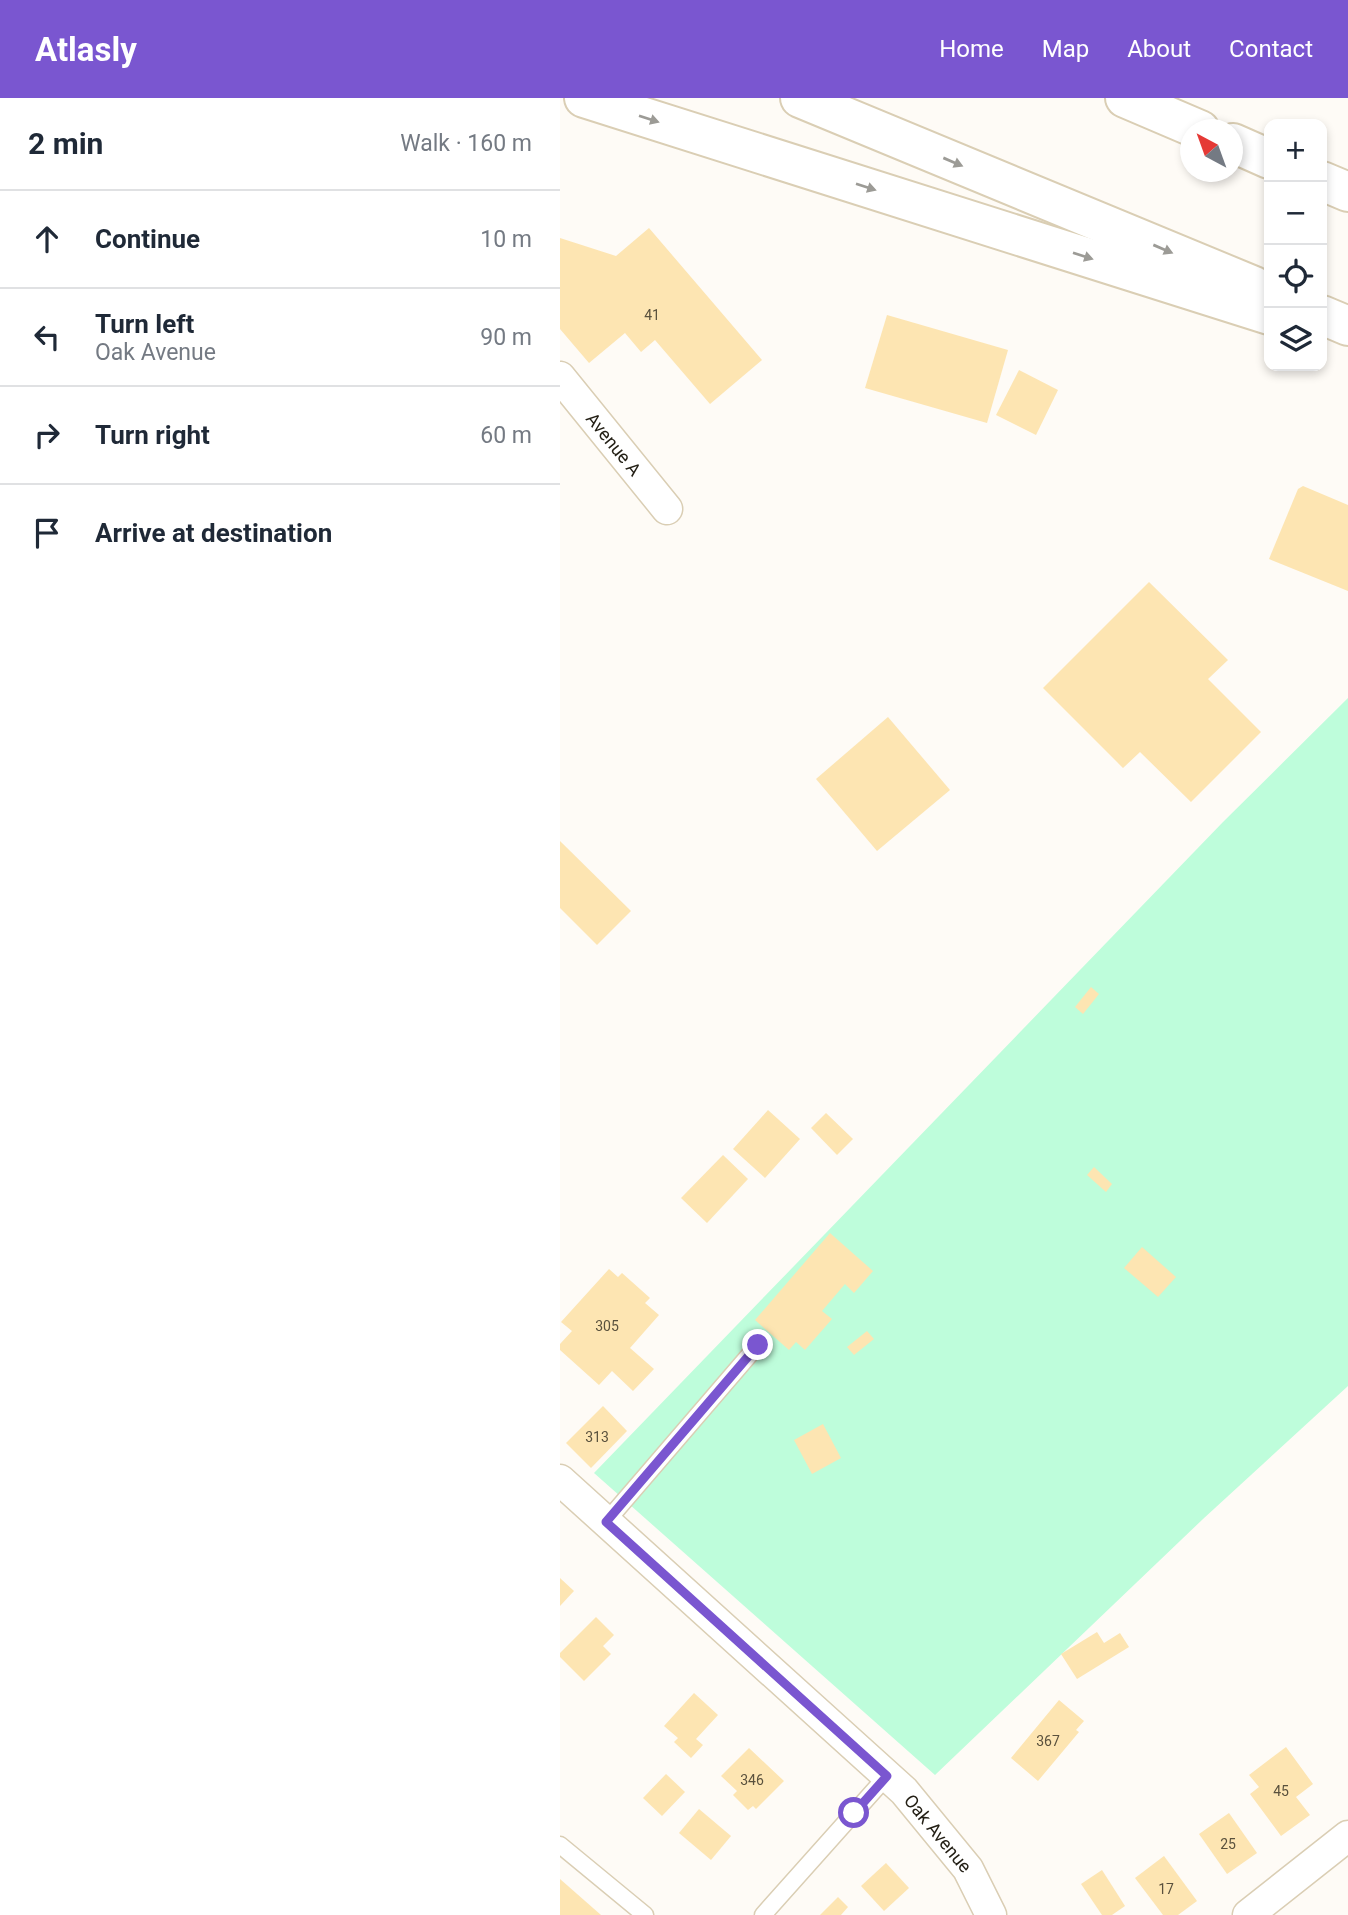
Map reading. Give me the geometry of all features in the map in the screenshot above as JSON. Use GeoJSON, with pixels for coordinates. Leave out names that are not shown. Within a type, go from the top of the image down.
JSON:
{"type":"FeatureCollection","features":[{"type":"Feature","properties":{"kind":"highway"},"geometry":{"type":"LineString","coordinates":[[584,98],[1264,313]]}},
{"type":"Feature","properties":{"kind":"highway"},"geometry":{"type":"LineString","coordinates":[[800,98],[1264,291]]}},
{"type":"Feature","properties":{"kind":"highway"},"geometry":{"type":"LineString","coordinates":[[1125,98],[1180,121]]}},
{"type":"Feature","properties":{"kind":"highway"},"geometry":{"type":"LineString","coordinates":[[1243,147],[1264,157]]}},
{"type":"Feature","properties":{"kind":"highway"},"geometry":{"type":"LineString","coordinates":[[1324,182],[1348,192]]}},
{"type":"Feature","properties":{"kind":"highway"},"geometry":{"type":"LineString","coordinates":[[1327,317],[1348,326]]}},
{"type":"Feature","properties":{"kind":"highway"},"geometry":{"type":"LineString","coordinates":[[1327,334],[1348,340]]}},
{"type":"Feature","properties":{"kind":"street","name":"Avenue A"},"geometry":{"type":"LineString","coordinates":[[560,377],[667,509]]}},
{"type":"Feature","properties":{"kind":"street","name":"Oak Avenue"},"geometry":{"type":"LineString","coordinates":[[560,1480],[904,1791],[968,1869],[991,1915]]}},
{"type":"Feature","properties":{"kind":"street"},"geometry":{"type":"LineString","coordinates":[[1248,1915],[1348,1836]]}},
{"type":"Feature","properties":{"kind":"lane"},"geometry":{"type":"LineString","coordinates":[[606,1522],[758,1345]]}},
{"type":"Feature","properties":{"kind":"lane"},"geometry":{"type":"LineString","coordinates":[[762,1915],[887,1776]]}},
{"type":"Feature","properties":{"kind":"lane"},"geometry":{"type":"LineString","coordinates":[[560,1845],[645,1915]]}},
{"type":"Feature","properties":{"kind":"green space"},"geometry":{"type":"Polygon","coordinates":[[[1348,698],[1348,1386],[1203,1519],[935,1775],[594,1473],[1223,822],[1348,698]]]}},
{"type":"Feature","properties":{"kind":"building"},"geometry":{"type":"Polygon","coordinates":[[[649,228],[762,360],[710,404],[655,340],[641,352],[625,333],[589,363],[560,329],[560,238],[616,256],[649,228]]]}},
{"type":"Feature","properties":{"kind":"building"},"geometry":{"type":"Polygon","coordinates":[[[887,315],[1008,350],[987,423],[865,388],[887,315]]]}},
{"type":"Feature","properties":{"kind":"building"},"geometry":{"type":"Polygon","coordinates":[[[1019,370],[1058,390],[1036,435],[996,415],[1019,370]]]}},
{"type":"Feature","properties":{"kind":"building"},"geometry":{"type":"Polygon","coordinates":[[[1303,486],[1348,505],[1348,591],[1269,559],[1298,489],[1303,486]]]}},
{"type":"Feature","properties":{"kind":"building"},"geometry":{"type":"Polygon","coordinates":[[[1149,582],[1228,660],[1208,679],[1261,732],[1191,802],[1140,752],[1123,768],[1043,688],[1149,582]]]}},
{"type":"Feature","properties":{"kind":"building"},"geometry":{"type":"Polygon","coordinates":[[[888,717],[950,790],[877,851],[816,779],[888,717]]]}},
{"type":"Feature","properties":{"kind":"building"},"geometry":{"type":"Polygon","coordinates":[[[560,841],[631,911],[597,945],[560,908],[560,841]]]}},
{"type":"Feature","properties":{"kind":"building"},"geometry":{"type":"Polygon","coordinates":[[[1091,987],[1099,994],[1083,1014],[1075,1007],[1091,987]]]}},
{"type":"Feature","properties":{"kind":"building"},"geometry":{"type":"Polygon","coordinates":[[[768,1110],[800,1139],[765,1178],[733,1149],[768,1110]]]}},
{"type":"Feature","properties":{"kind":"building"},"geometry":{"type":"Polygon","coordinates":[[[826,1113],[853,1139],[837,1155],[811,1128],[826,1113]]]}},
{"type":"Feature","properties":{"kind":"building"},"geometry":{"type":"Polygon","coordinates":[[[723,1155],[748,1179],[707,1223],[681,1198],[723,1155]]]}},
{"type":"Feature","properties":{"kind":"building"},"geometry":{"type":"Polygon","coordinates":[[[1094,1167],[1112,1184],[1106,1192],[1087,1175],[1094,1167]]]}},
{"type":"Feature","properties":{"kind":"building"},"geometry":{"type":"Polygon","coordinates":[[[830,1233],[873,1271],[854,1293],[845,1284],[822,1311],[832,1319],[805,1350],[796,1342],[789,1350],[755,1320],[830,1233]]]}},
{"type":"Feature","properties":{"kind":"building"},"geometry":{"type":"Polygon","coordinates":[[[1142,1247],[1176,1277],[1158,1297],[1124,1268],[1142,1247]]]}},
{"type":"Feature","properties":{"kind":"building"},"geometry":{"type":"Polygon","coordinates":[[[609,1269],[618,1277],[622,1273],[650,1298],[645,1303],[659,1315],[630,1348],[654,1369],[633,1391],[612,1371],[599,1385],[560,1350],[560,1344],[572,1331],[561,1322],[609,1269]]]}},
{"type":"Feature","properties":{"kind":"building"},"geometry":{"type":"Polygon","coordinates":[[[867,1331],[874,1339],[854,1355],[847,1347],[867,1331]]]}},
{"type":"Feature","properties":{"kind":"building"},"geometry":{"type":"Polygon","coordinates":[[[603,1406],[627,1431],[591,1468],[566,1443],[603,1406]]]}},
{"type":"Feature","properties":{"kind":"building"},"geometry":{"type":"Polygon","coordinates":[[[823,1424],[841,1458],[812,1474],[794,1440],[823,1424]]]}},
{"type":"Feature","properties":{"kind":"building"},"geometry":{"type":"Polygon","coordinates":[[[560,1578],[574,1591],[560,1606],[560,1578]]]}},
{"type":"Feature","properties":{"kind":"building"},"geometry":{"type":"Polygon","coordinates":[[[596,1617],[614,1635],[603,1646],[611,1654],[584,1681],[560,1657],[560,1653],[596,1617]]]}},
{"type":"Feature","properties":{"kind":"building"},"geometry":{"type":"Polygon","coordinates":[[[1097,1632],[1104,1643],[1120,1633],[1129,1647],[1077,1679],[1061,1654],[1097,1632]]]}},
{"type":"Feature","properties":{"kind":"building"},"geometry":{"type":"Polygon","coordinates":[[[694,1693],[718,1715],[696,1739],[703,1745],[691,1758],[674,1742],[678,1738],[664,1726],[694,1693]]]}},
{"type":"Feature","properties":{"kind":"building"},"geometry":{"type":"Polygon","coordinates":[[[1059,1700],[1084,1721],[1076,1730],[1079,1732],[1038,1781],[1011,1758],[1059,1700]]]}},
{"type":"Feature","properties":{"kind":"building"},"geometry":{"type":"Polygon","coordinates":[[[1286,1747],[1313,1784],[1296,1797],[1310,1815],[1281,1836],[1250,1794],[1259,1787],[1249,1775],[1286,1747]]]}},
{"type":"Feature","properties":{"kind":"building"},"geometry":{"type":"Polygon","coordinates":[[[749,1748],[784,1781],[756,1809],[753,1806],[748,1810],[733,1795],[737,1791],[721,1776],[749,1748]]]}},
{"type":"Feature","properties":{"kind":"building"},"geometry":{"type":"Polygon","coordinates":[[[666,1774],[685,1792],[662,1816],[643,1798],[666,1774]]]}},
{"type":"Feature","properties":{"kind":"building"},"geometry":{"type":"Polygon","coordinates":[[[699,1809],[731,1836],[711,1860],[679,1833],[699,1809]]]}},
{"type":"Feature","properties":{"kind":"building"},"geometry":{"type":"Polygon","coordinates":[[[1229,1813],[1257,1853],[1227,1874],[1199,1834],[1229,1813]]]}},
{"type":"Feature","properties":{"kind":"building"},"geometry":{"type":"Polygon","coordinates":[[[1164,1856],[1197,1901],[1178,1915],[1163,1915],[1135,1878],[1164,1856]]]}},
{"type":"Feature","properties":{"kind":"building"},"geometry":{"type":"Polygon","coordinates":[[[886,1863],[909,1888],[884,1911],[861,1886],[886,1863]]]}},
{"type":"Feature","properties":{"kind":"building"},"geometry":{"type":"Polygon","coordinates":[[[1102,1870],[1125,1906],[1112,1915],[1102,1915],[1081,1884],[1102,1870]]]}},
{"type":"Feature","properties":{"kind":"building"},"geometry":{"type":"Polygon","coordinates":[[[560,1879],[601,1915],[560,1915],[560,1879]]]}},
{"type":"Feature","properties":{"kind":"building"},"geometry":{"type":"Polygon","coordinates":[[[838,1897],[848,1907],[841,1915],[820,1915],[838,1897]]]}},
{"type":"Feature","properties":{"kind":"route"},"geometry":{"type":"LineString","coordinates":[[758,1345],[606,1522],[887,1776],[854,1813]]}}]}
